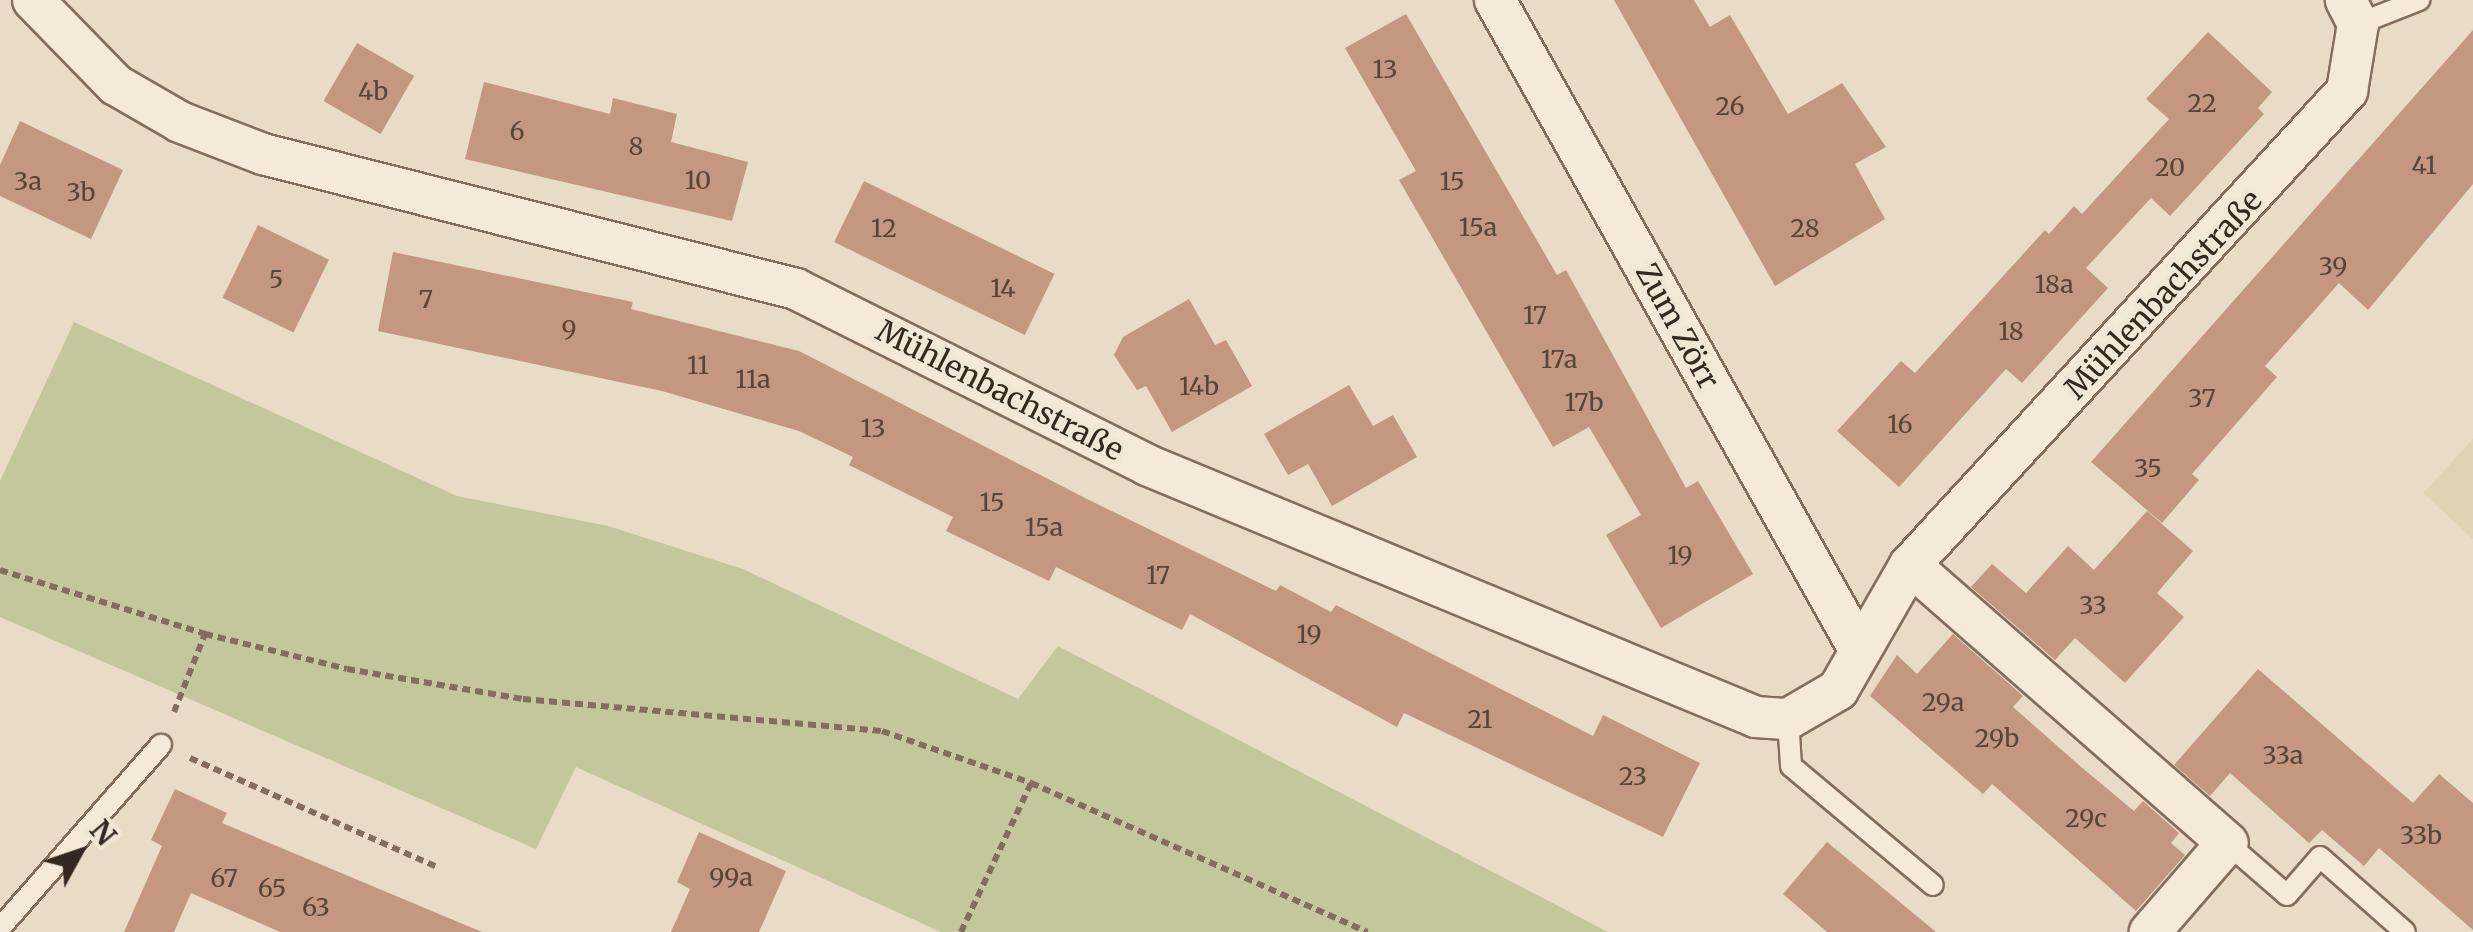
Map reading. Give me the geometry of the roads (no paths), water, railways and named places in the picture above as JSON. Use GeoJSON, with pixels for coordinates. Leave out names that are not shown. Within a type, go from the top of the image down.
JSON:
{"type":"FeatureCollection","features":[{"type":"Feature","properties":{"kind":"street","name":"Mühlenbachstraße"},"geometry":{"type":"LineString","coordinates":[[32,0],[116,84],[180,122],[296,163],[796,289],[1147,465],[1756,717],[1788,719],[1838,690],[1910,565],[2314,132],[2348,90],[2352,12]]}},
{"type":"Feature","properties":{"kind":"street","name":"Zum Zörr"},"geometry":{"type":"LineString","coordinates":[[1495,0],[1860,652]]}},
{"type":"Feature","properties":{"kind":"street"},"geometry":{"type":"LineString","coordinates":[[1910,565],[2227,843],[2150,932]]}},
{"type":"Feature","properties":{"kind":"lane"},"geometry":{"type":"LineString","coordinates":[[2352,12],[2419,0]]}},
{"type":"Feature","properties":{"kind":"lane"},"geometry":{"type":"LineString","coordinates":[[1788,719],[1791,766],[1933,886]]}},
{"type":"Feature","properties":{"kind":"lane"},"geometry":{"type":"LineString","coordinates":[[0,928],[161,745]]}},
{"type":"Feature","properties":{"kind":"lane"},"geometry":{"type":"LineString","coordinates":[[2227,843],[2288,895],[2320,857],[2406,932]]}}]}
